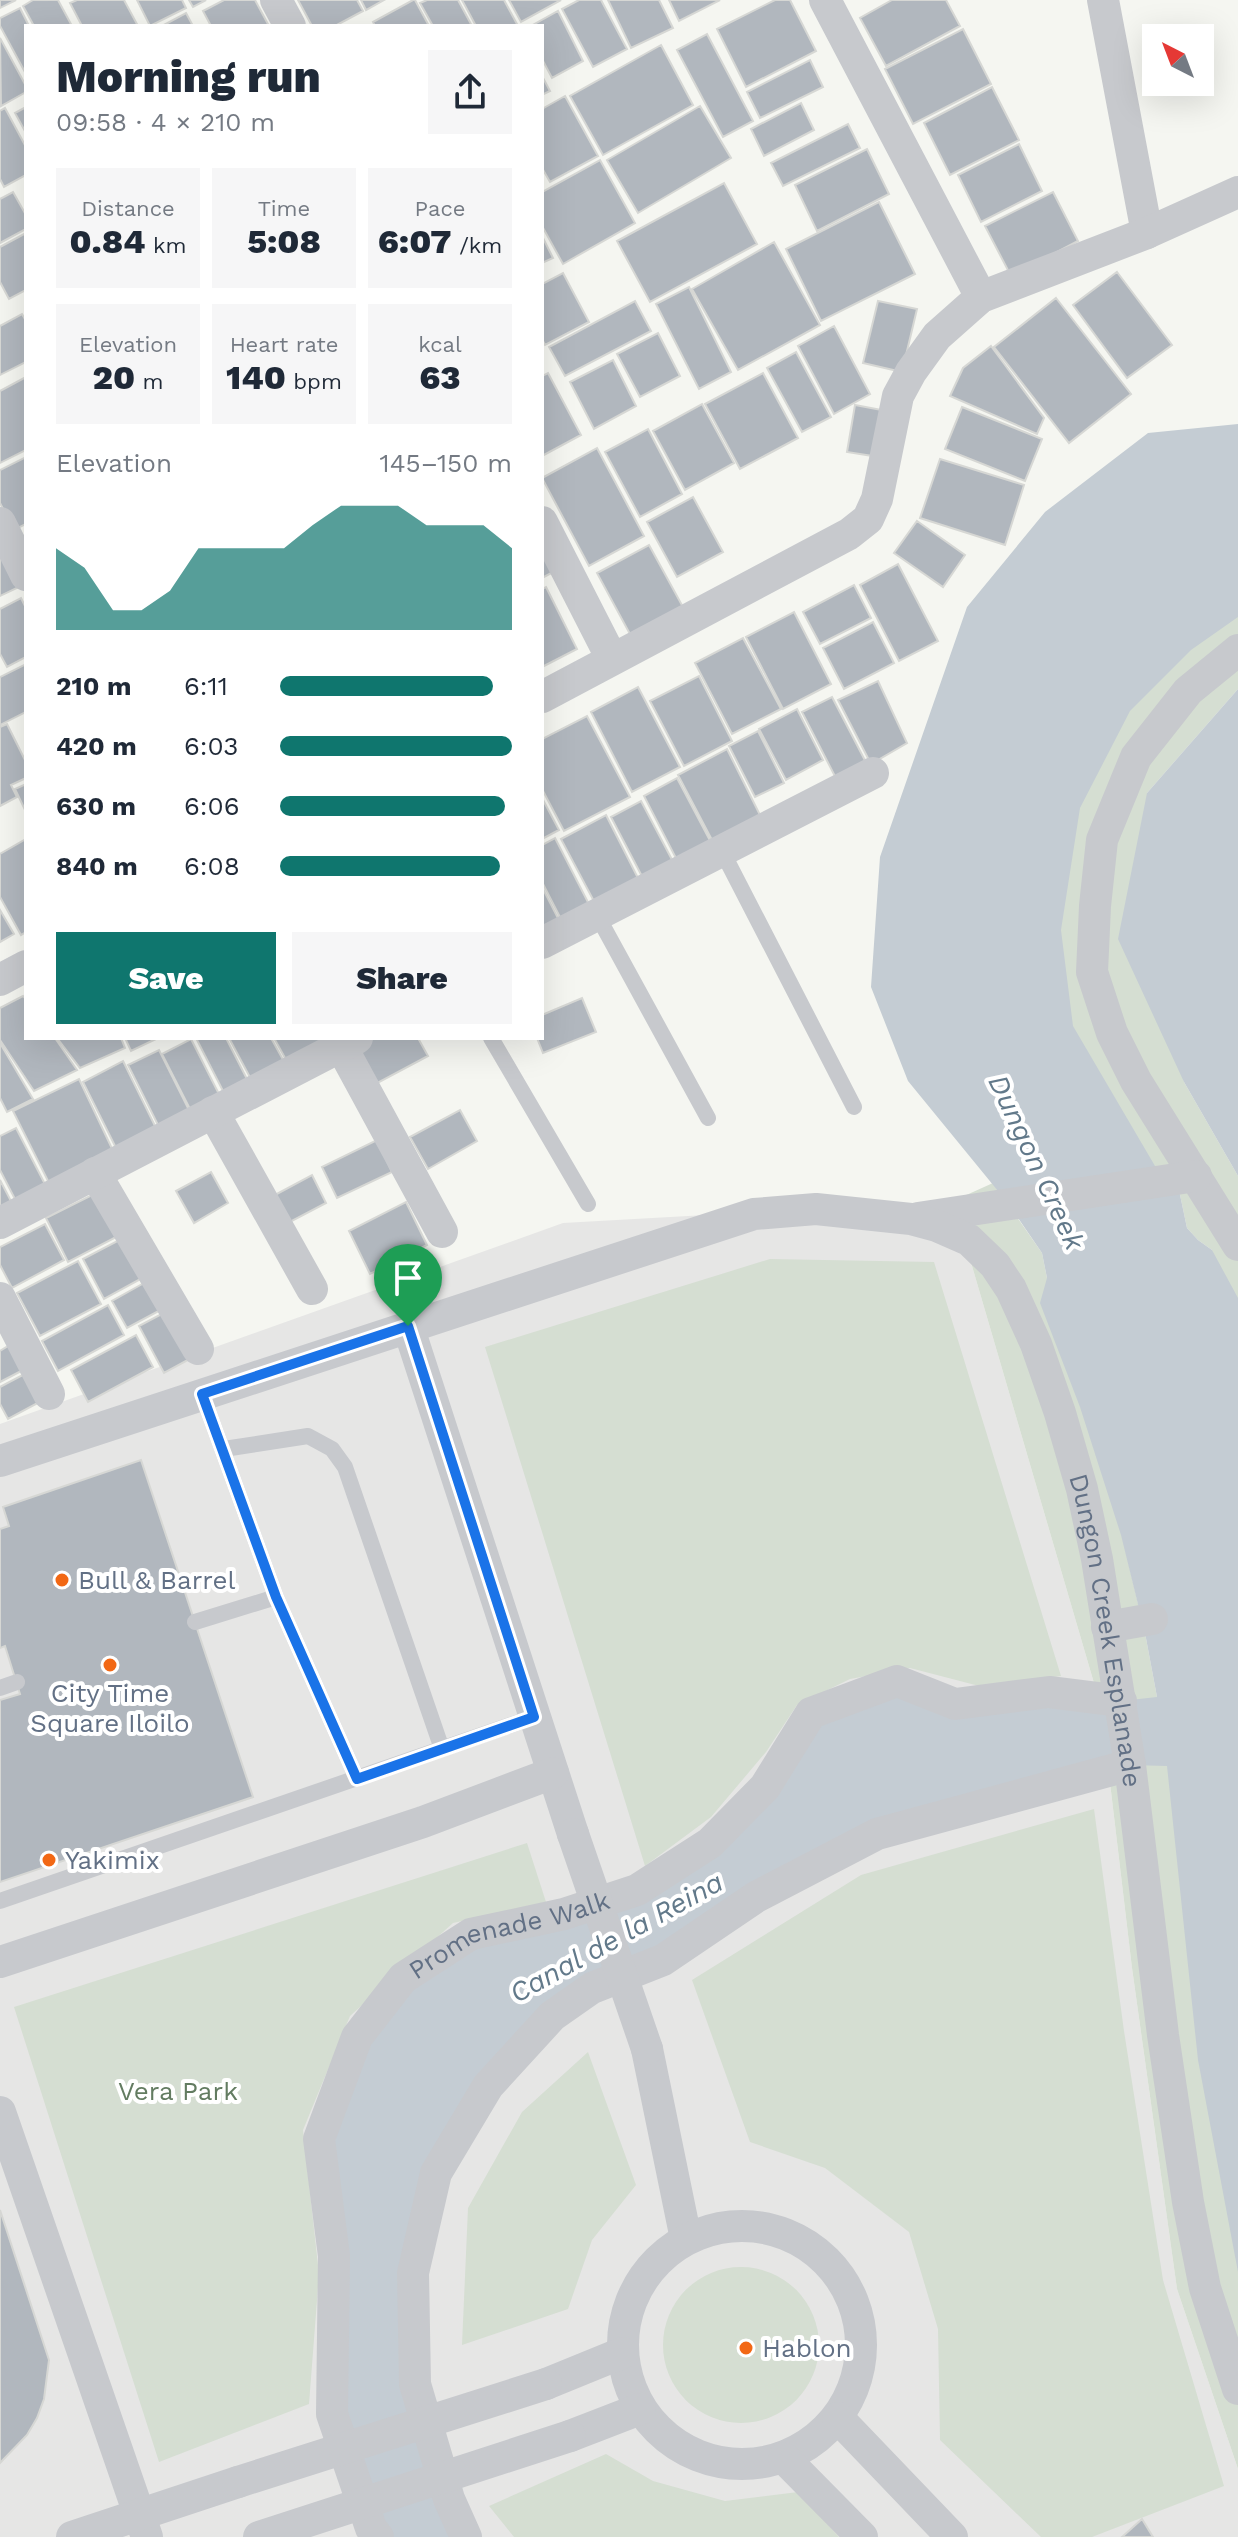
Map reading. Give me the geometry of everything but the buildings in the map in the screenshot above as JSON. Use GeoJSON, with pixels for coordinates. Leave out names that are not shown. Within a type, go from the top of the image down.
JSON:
{"type":"FeatureCollection","features":[{"type":"Feature","properties":{"kind":"street"},"geometry":{"type":"LineString","coordinates":[[276,0],[289,24]]}},
{"type":"Feature","properties":{"kind":"street"},"geometry":{"type":"LineString","coordinates":[[825,0],[981,297]]}},
{"type":"Feature","properties":{"kind":"street"},"geometry":{"type":"LineString","coordinates":[[1103,0],[1147,233]]}},
{"type":"Feature","properties":{"kind":"street"},"geometry":{"type":"LineString","coordinates":[[544,696],[849,534],[868,519],[877,499],[898,396],[937,336],[981,297],[1147,233],[1238,192]]}},
{"type":"Feature","properties":{"kind":"street"},"geometry":{"type":"LineString","coordinates":[[0,523],[24,571]]}},
{"type":"Feature","properties":{"kind":"street"},"geometry":{"type":"LineString","coordinates":[[544,526],[612,659]]}},
{"type":"Feature","properties":{"kind":"street"},"geometry":{"type":"LineString","coordinates":[[1238,650],[1188,691],[1136,757],[1102,840],[1092,972],[1112,1033],[1136,1081],[1238,1245]]}},
{"type":"Feature","properties":{"kind":"street"},"geometry":{"type":"LineString","coordinates":[[544,942],[873,773]]}},
{"type":"Feature","properties":{"kind":"street"},"geometry":{"type":"LineString","coordinates":[[0,980],[24,967]]}},
{"type":"Feature","properties":{"kind":"street"},"geometry":{"type":"LineString","coordinates":[[0,1223],[349,1042],[442,1232]]}},
{"type":"Feature","properties":{"kind":"street"},"geometry":{"type":"LineString","coordinates":[[213,1112],[312,1289]]}},
{"type":"Feature","properties":{"kind":"street"},"geometry":{"type":"LineString","coordinates":[[95,1173],[198,1349]]}},
{"type":"Feature","properties":{"kind":"street"},"geometry":{"type":"LineString","coordinates":[[0,1461],[754,1214],[816,1209],[911,1219],[1196,1176]]}},
{"type":"Feature","properties":{"kind":"street","name":"Dungon Creek Esplanade"},"geometry":{"type":"LineString","coordinates":[[911,1219],[969,1240],[995,1265],[1011,1289],[1036,1344],[1082,1489],[1121,1701],[1185,2188],[1205,2288],[1235,2373]]}},
{"type":"Feature","properties":{"kind":"street"},"geometry":{"type":"LineString","coordinates":[[0,1298],[49,1394]]}},
{"type":"Feature","properties":{"kind":"street"},"geometry":{"type":"LineString","coordinates":[[408,1326],[534,1717],[647,2049],[686,2239]]}},
{"type":"Feature","properties":{"kind":"street"},"geometry":{"type":"LineString","coordinates":[[1107,1627],[1152,1619]]}},
{"type":"Feature","properties":{"kind":"street","name":"Promenade Walk"},"geometry":{"type":"LineString","coordinates":[[378,2537],[371,2528],[332,2414],[334,2256],[319,2139],[357,2037],[403,1978],[471,1934],[564,1914],[637,1890],[710,1843],[765,1787],[811,1713],[897,1681],[955,1704],[1049,1692],[1121,1701]]}},
{"type":"Feature","properties":{"kind":"street"},"geometry":{"type":"LineString","coordinates":[[466,2537],[449,2499],[415,2384],[413,2273],[436,2173],[488,2086],[552,2016],[592,1988],[663,1960],[756,1897],[877,1834],[1130,1765]]}},
{"type":"Feature","properties":{"kind":"street"},"geometry":{"type":"LineString","coordinates":[[0,1962],[423,1822],[553,1773]]}},
{"type":"Feature","properties":{"kind":"street"},"geometry":{"type":"LineString","coordinates":[[0,2112],[143,2526]]}},
{"type":"Feature","properties":{"kind":"street"},"geometry":{"type":"LineString","coordinates":[[728,2226],[772,2229],[812,2247],[843,2278],[861,2319],[862,2364],[838,2418],[820,2437],[784,2458],[726,2464],[677,2446],[640,2409],[628,2381],[622,2353],[626,2319],[638,2287],[659,2260],[686,2239],[728,2226]]}},
{"type":"Feature","properties":{"kind":"street"},"geometry":{"type":"LineString","coordinates":[[72,2537],[143,2526],[238,2482],[546,2384],[622,2353]]}},
{"type":"Feature","properties":{"kind":"street"},"geometry":{"type":"LineString","coordinates":[[259,2537],[570,2436],[640,2409]]}},
{"type":"Feature","properties":{"kind":"street"},"geometry":{"type":"LineString","coordinates":[[838,2418],[952,2537]]}},
{"type":"Feature","properties":{"kind":"street"},"geometry":{"type":"LineString","coordinates":[[784,2458],[862,2537]]}},
{"type":"Feature","properties":{"kind":"lane"},"geometry":{"type":"LineString","coordinates":[[722,851],[854,1107]]}},
{"type":"Feature","properties":{"kind":"lane"},"geometry":{"type":"LineString","coordinates":[[597,915],[708,1118]]}},
{"type":"Feature","properties":{"kind":"lane"},"geometry":{"type":"LineString","coordinates":[[492,1040],[588,1204]]}},
{"type":"Feature","properties":{"kind":"lane"},"geometry":{"type":"LineString","coordinates":[[202,1394],[276,1597],[357,1779]]}},
{"type":"Feature","properties":{"kind":"lane"},"geometry":{"type":"LineString","coordinates":[[224,1449],[308,1436],[332,1449],[345,1467],[442,1749]]}},
{"type":"Feature","properties":{"kind":"lane"},"geometry":{"type":"LineString","coordinates":[[195,1622],[276,1597]]}},
{"type":"Feature","properties":{"kind":"lane"},"geometry":{"type":"LineString","coordinates":[[0,1688],[17,1682]]}},
{"type":"Feature","properties":{"kind":"lane"},"geometry":{"type":"LineString","coordinates":[[0,1901],[534,1717]]}},
{"type":"Feature","properties":{"kind":"shaded area"},"geometry":{"type":"Polygon","coordinates":[[[953,1201],[1101,1707],[1132,1968],[1177,2289],[1238,2469],[1238,2537],[0,2537],[0,1424],[563,1223],[953,1201]]]}},
{"type":"Feature","properties":{"kind":"green space"},"geometry":{"type":"Polygon","coordinates":[[[1238,553],[1238,689],[1147,793],[1184,1082],[1238,1176],[1238,1433],[1212,1250],[1187,1228],[1179,1190],[1033,1049],[1067,719],[1238,553]]]}},
{"type":"Feature","properties":{"kind":"green space"},"geometry":{"type":"Polygon","coordinates":[[[993,1183],[1042,1253],[1047,1278],[1066,1299],[1145,1633],[1157,1697],[1238,1846],[1238,2469],[1177,2289],[1132,1968],[1101,1707],[953,1201],[993,1183]]]}},
{"type":"Feature","properties":{"kind":"green space"},"geometry":{"type":"Polygon","coordinates":[[[770,1259],[934,1262],[1061,1676],[983,1687],[910,1668],[850,1679],[797,1705],[766,1752],[711,1817],[645,1866],[485,1347],[770,1259]]]}},
{"type":"Feature","properties":{"kind":"green space"},"geometry":{"type":"Polygon","coordinates":[[[1094,1809],[1124,2031],[1163,2280],[1224,2486],[1092,2537],[1041,2537],[940,2440],[938,2329],[909,2232],[825,2168],[750,2142],[692,1980],[861,1875],[1094,1809]]]}},
{"type":"Feature","properties":{"kind":"green space","name":"Vera Park"},"geometry":{"type":"Polygon","coordinates":[[[527,1843],[546,1902],[453,1923],[350,2016],[303,2130],[319,2274],[309,2404],[159,2462],[14,2007],[527,1843]]]}},
{"type":"Feature","properties":{"kind":"green space"},"geometry":{"type":"Polygon","coordinates":[[[588,2052],[636,2185],[592,2240],[568,2309],[462,2345],[468,2208],[522,2112],[588,2052]]]}},
{"type":"Feature","properties":{"kind":"green space"},"geometry":{"type":"Polygon","coordinates":[[[741,2267],[771,2273],[796,2290],[813,2315],[819,2345],[813,2375],[796,2400],[771,2417],[741,2423],[711,2417],[686,2400],[669,2375],[663,2345],[669,2315],[686,2290],[711,2273],[741,2267]]]}},
{"type":"Feature","properties":{"kind":"green space"},"geometry":{"type":"Polygon","coordinates":[[[606,2454],[653,2481],[725,2501],[798,2492],[839,2537],[514,2537],[489,2506],[606,2454]]]}},
{"type":"Feature","properties":{"kind":"water"},"geometry":{"type":"Polygon","coordinates":[[[1238,424],[1238,617],[1191,650],[1130,711],[1080,808],[1061,930],[1073,1026],[1155,1166],[1179,1190],[1187,1228],[1212,1250],[1238,1298],[1238,2272],[1198,2060],[1167,1766],[1130,1765],[877,1834],[552,2016],[436,2173],[415,2384],[466,2537],[378,2537],[332,2414],[319,2139],[403,1978],[564,1914],[710,1843],[811,1713],[897,1681],[955,1704],[1121,1701],[1157,1697],[1121,1535],[1080,1407],[1040,1303],[1047,1278],[1042,1253],[1007,1202],[908,1081],[871,987],[880,857],[967,607],[1045,512],[1148,433],[1238,424]]]}},
{"type":"Feature","properties":{"kind":"water"},"geometry":{"type":"Polygon","coordinates":[[[1238,689],[1238,1176],[1184,1082],[1118,939],[1147,793],[1238,689]]]}},
{"type":"Feature","properties":{"kind":"place","name":"Bull & Barrel"},"geometry":{"type":"Point","coordinates":[62,1580]}},
{"type":"Feature","properties":{"kind":"place","name":"City Time Square Iloilo"},"geometry":{"type":"Point","coordinates":[110,1665]}},
{"type":"Feature","properties":{"kind":"place","name":"Yakimix"},"geometry":{"type":"Point","coordinates":[49,1860]}},
{"type":"Feature","properties":{"kind":"place","name":"Hablon"},"geometry":{"type":"Point","coordinates":[746,2348]}},
{"type":"Feature","properties":{"kind":"route"},"geometry":{"type":"LineString","coordinates":[[408,1326],[534,1717],[357,1779],[276,1597],[202,1394],[408,1326]]}},
{"type":"Feature","properties":{"kind":"water label","name":"Dungon Creek"},"geometry":{"type":"Point","coordinates":[1037,1162]}},
{"type":"Feature","properties":{"kind":"water label","name":"Canal de la Reina"},"geometry":{"type":"Point","coordinates":[616,1937]}}]}
